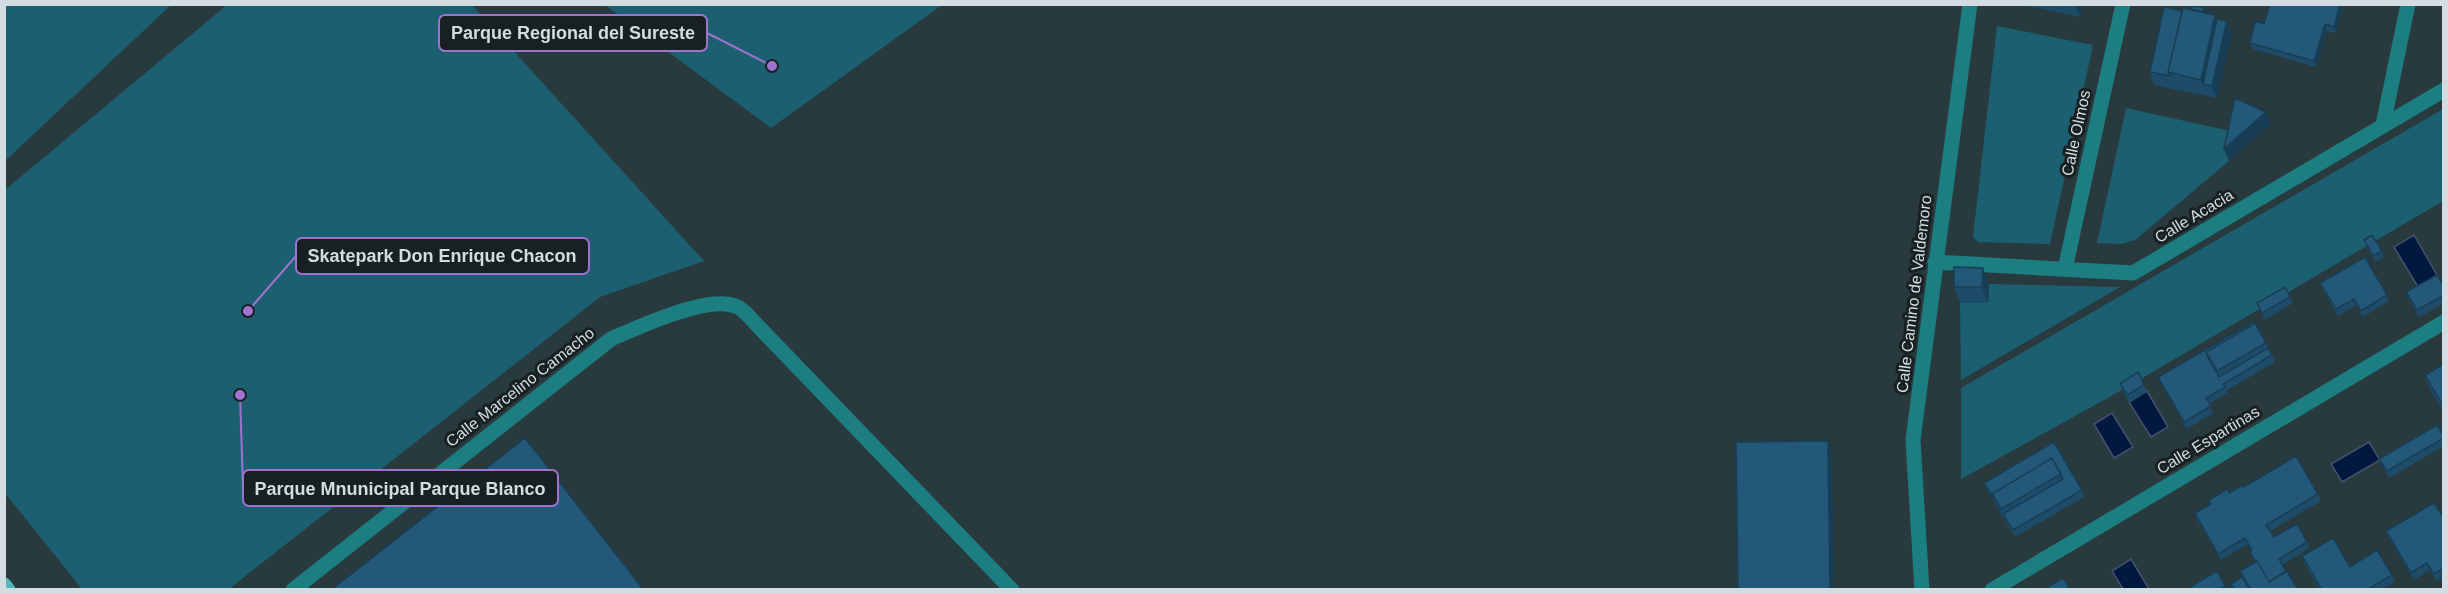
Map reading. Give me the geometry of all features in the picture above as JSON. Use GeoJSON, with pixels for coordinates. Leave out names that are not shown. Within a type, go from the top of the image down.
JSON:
{"type":"FeatureCollection","features":[{"type":"Feature","properties":{"kind":"main road"},"geometry":{"type":"LineString","coordinates":[[4,585],[8,590]]}},
{"type":"Feature","properties":{"kind":"street","name":"Calle Camino de Valdemoro"},"geometry":{"type":"LineString","coordinates":[[1922,590],[1913,440],[1970,4]]}},
{"type":"Feature","properties":{"kind":"street","name":"Calle Olmos"},"geometry":{"type":"LineString","coordinates":[[2065,269],[2123,4]]}},
{"type":"Feature","properties":{"kind":"street"},"geometry":{"type":"LineString","coordinates":[[2384,125],[2408,4]]}},
{"type":"Feature","properties":{"kind":"street","name":"Calle Acacia"},"geometry":{"type":"LineString","coordinates":[[1935,262],[2133,273],[2444,90]]}},
{"type":"Feature","properties":{"kind":"street","name":"Calle Marcelino Camacho"},"geometry":{"type":"LineString","coordinates":[[292,590],[611,339],[656,319],[707,304],[735,306],[756,324],[1012,590]]}},
{"type":"Feature","properties":{"kind":"street","name":"Calle Espartinas"},"geometry":{"type":"LineString","coordinates":[[1992,590],[2444,322]]}},
{"type":"Feature","properties":{"kind":"shaded area"},"geometry":{"type":"Polygon","coordinates":[[[5,4],[171,4],[171,5],[5,161],[5,4]]]}},
{"type":"Feature","properties":{"kind":"shaded area"},"geometry":{"type":"Polygon","coordinates":[[[605,4],[942,5],[771,128],[605,4]]]}},
{"type":"Feature","properties":{"kind":"shaded area"},"geometry":{"type":"Polygon","coordinates":[[[227,5],[472,5],[704,261],[600,297],[229,589],[82,589],[5,493],[5,190],[227,5]]]}},
{"type":"Feature","properties":{"kind":"shaded area"},"geometry":{"type":"Polygon","coordinates":[[[1997,26],[2093,45],[2050,244],[1978,242],[1973,237],[1997,26]]]}},
{"type":"Feature","properties":{"kind":"shaded area"},"geometry":{"type":"Polygon","coordinates":[[[2126,108],[2235,132],[2229,161],[2135,240],[2121,244],[2097,243],[2126,108]]]}},
{"type":"Feature","properties":{"kind":"shaded area"},"geometry":{"type":"Polygon","coordinates":[[[2443,109],[2443,201],[2122,390],[1961,479],[1961,388],[2443,109]]]}},
{"type":"Feature","properties":{"kind":"shaded area"},"geometry":{"type":"Polygon","coordinates":[[[2414,235],[2437,275],[2418,287],[2394,247],[2414,235]]]}},
{"type":"Feature","properties":{"kind":"shaded area"},"geometry":{"type":"Polygon","coordinates":[[[1989,284],[2120,287],[1961,380],[1960,303],[1988,303],[1989,284]]]}},
{"type":"Feature","properties":{"kind":"shaded area"},"geometry":{"type":"Polygon","coordinates":[[[2147,391],[2168,427],[2151,437],[2129,402],[2147,391]]]}},
{"type":"Feature","properties":{"kind":"shaded area"},"geometry":{"type":"Polygon","coordinates":[[[2112,413],[2133,447],[2114,458],[2094,424],[2112,413]]]}},
{"type":"Feature","properties":{"kind":"shaded area"},"geometry":{"type":"Polygon","coordinates":[[[2369,442],[2380,460],[2342,482],[2331,464],[2369,442]]]}},
{"type":"Feature","properties":{"kind":"shaded area"},"geometry":{"type":"Polygon","coordinates":[[[2131,559],[2149,589],[2123,589],[2112,571],[2131,559]]]}},
{"type":"Feature","properties":{"kind":"building"},"geometry":{"type":"Polygon","coordinates":[[[2270,4],[2340,4],[2334,27],[2325,24],[2314,61],[2250,43],[2255,21],[2264,24],[2270,4]]]}},
{"type":"Feature","properties":{"kind":"building"},"geometry":{"type":"Polygon","coordinates":[[[2164,7],[2182,11],[2168,72],[2170,76],[2150,72],[2164,7]]]}},
{"type":"Feature","properties":{"kind":"building"},"geometry":{"type":"Polygon","coordinates":[[[2192,7],[2203,8],[2204,12],[2190,9],[2192,7]]]}},
{"type":"Feature","properties":{"kind":"building"},"geometry":{"type":"Polygon","coordinates":[[[2183,8],[2215,15],[2201,80],[2168,72],[2183,8]]]}},
{"type":"Feature","properties":{"kind":"building"},"geometry":{"type":"Polygon","coordinates":[[[2217,19],[2227,21],[2212,86],[2203,84],[2217,19]]]}},
{"type":"Feature","properties":{"kind":"building"},"geometry":{"type":"Polygon","coordinates":[[[2235,98],[2266,112],[2224,149],[2235,98]]]}},
{"type":"Feature","properties":{"kind":"building"},"geometry":{"type":"Polygon","coordinates":[[[2372,235],[2382,251],[2373,256],[2364,240],[2372,235]]]}},
{"type":"Feature","properties":{"kind":"building"},"geometry":{"type":"Polygon","coordinates":[[[2365,257],[2387,295],[2361,311],[2354,299],[2336,309],[2320,283],[2365,257]]]}},
{"type":"Feature","properties":{"kind":"building"},"geometry":{"type":"Polygon","coordinates":[[[1954,267],[1983,268],[1982,287],[1954,287],[1954,267]]]}},
{"type":"Feature","properties":{"kind":"building"},"geometry":{"type":"Polygon","coordinates":[[[2437,275],[2444,286],[2444,295],[2417,310],[2406,292],[2437,275]]]}},
{"type":"Feature","properties":{"kind":"building"},"geometry":{"type":"Polygon","coordinates":[[[2285,287],[2290,297],[2262,313],[2257,303],[2285,287]]]}},
{"type":"Feature","properties":{"kind":"building"},"geometry":{"type":"Polygon","coordinates":[[[2253,322],[2254,324],[2206,352],[2208,358],[2219,377],[2268,348],[2272,355],[2223,384],[2225,387],[2206,398],[2211,406],[2184,422],[2158,377],[2253,322]]]}},
{"type":"Feature","properties":{"kind":"building"},"geometry":{"type":"Polygon","coordinates":[[[2255,323],[2266,343],[2217,371],[2206,352],[2255,323]]]}},
{"type":"Feature","properties":{"kind":"building"},"geometry":{"type":"Polygon","coordinates":[[[2444,364],[2444,408],[2425,375],[2444,364]]]}},
{"type":"Feature","properties":{"kind":"building"},"geometry":{"type":"Polygon","coordinates":[[[2138,372],[2144,385],[2127,395],[2120,384],[2138,372]]]}},
{"type":"Feature","properties":{"kind":"building"},"geometry":{"type":"Polygon","coordinates":[[[2437,425],[2444,438],[2387,471],[2379,459],[2437,425]]]}},
{"type":"Feature","properties":{"kind":"building"},"geometry":{"type":"Polygon","coordinates":[[[525,438],[644,590],[331,590],[525,438]]]}},
{"type":"Feature","properties":{"kind":"building"},"geometry":{"type":"Polygon","coordinates":[[[1828,441],[1830,590],[1738,590],[1736,442],[1828,441]]]}},
{"type":"Feature","properties":{"kind":"building"},"geometry":{"type":"Polygon","coordinates":[[[2054,442],[2082,490],[2013,530],[2003,514],[2063,479],[2052,458],[1992,494],[1994,499],[1984,483],[2054,442]]]}},
{"type":"Feature","properties":{"kind":"building"},"geometry":{"type":"Polygon","coordinates":[[[2296,456],[2318,494],[2266,525],[2274,537],[2297,524],[2307,542],[2279,559],[2286,571],[2269,582],[2250,552],[2252,550],[2245,538],[2218,554],[2195,513],[2211,504],[2209,500],[2227,489],[2229,493],[2243,485],[2244,487],[2296,456]]]}},
{"type":"Feature","properties":{"kind":"building"},"geometry":{"type":"Polygon","coordinates":[[[2052,458],[2061,474],[2001,509],[1992,494],[2052,458]]]}},
{"type":"Feature","properties":{"kind":"building"},"geometry":{"type":"Polygon","coordinates":[[[2434,503],[2444,518],[2444,568],[2434,574],[2427,563],[2411,573],[2386,531],[2434,503]]]}},
{"type":"Feature","properties":{"kind":"building"},"geometry":{"type":"Polygon","coordinates":[[[2333,538],[2350,567],[2377,550],[2392,575],[2367,590],[2322,590],[2302,556],[2333,538]]]}},
{"type":"Feature","properties":{"kind":"building"},"geometry":{"type":"Polygon","coordinates":[[[2257,561],[2269,582],[2287,571],[2297,588],[2293,590],[2251,590],[2240,571],[2257,561]]]}},
{"type":"Feature","properties":{"kind":"building"},"geometry":{"type":"Polygon","coordinates":[[[2217,571],[2225,586],[2219,590],[2185,590],[2217,571]]]}},
{"type":"Feature","properties":{"kind":"building"},"geometry":{"type":"Polygon","coordinates":[[[2242,577],[2250,590],[2235,590],[2231,584],[2242,577]]]}},
{"type":"Feature","properties":{"kind":"building"},"geometry":{"type":"Polygon","coordinates":[[[2063,578],[2070,590],[2043,590],[2063,578]]]}},
{"type":"Feature","properties":{"kind":"place","name":"Parque Regional del Sureste"},"geometry":{"type":"Point","coordinates":[772,66]}},
{"type":"Feature","properties":{"kind":"place","name":"Skatepark Don Enrique Chacon"},"geometry":{"type":"Point","coordinates":[248,311]}},
{"type":"Feature","properties":{"kind":"place","name":"Parque Mnunicipal Parque Blanco"},"geometry":{"type":"Point","coordinates":[240,395]}}]}
